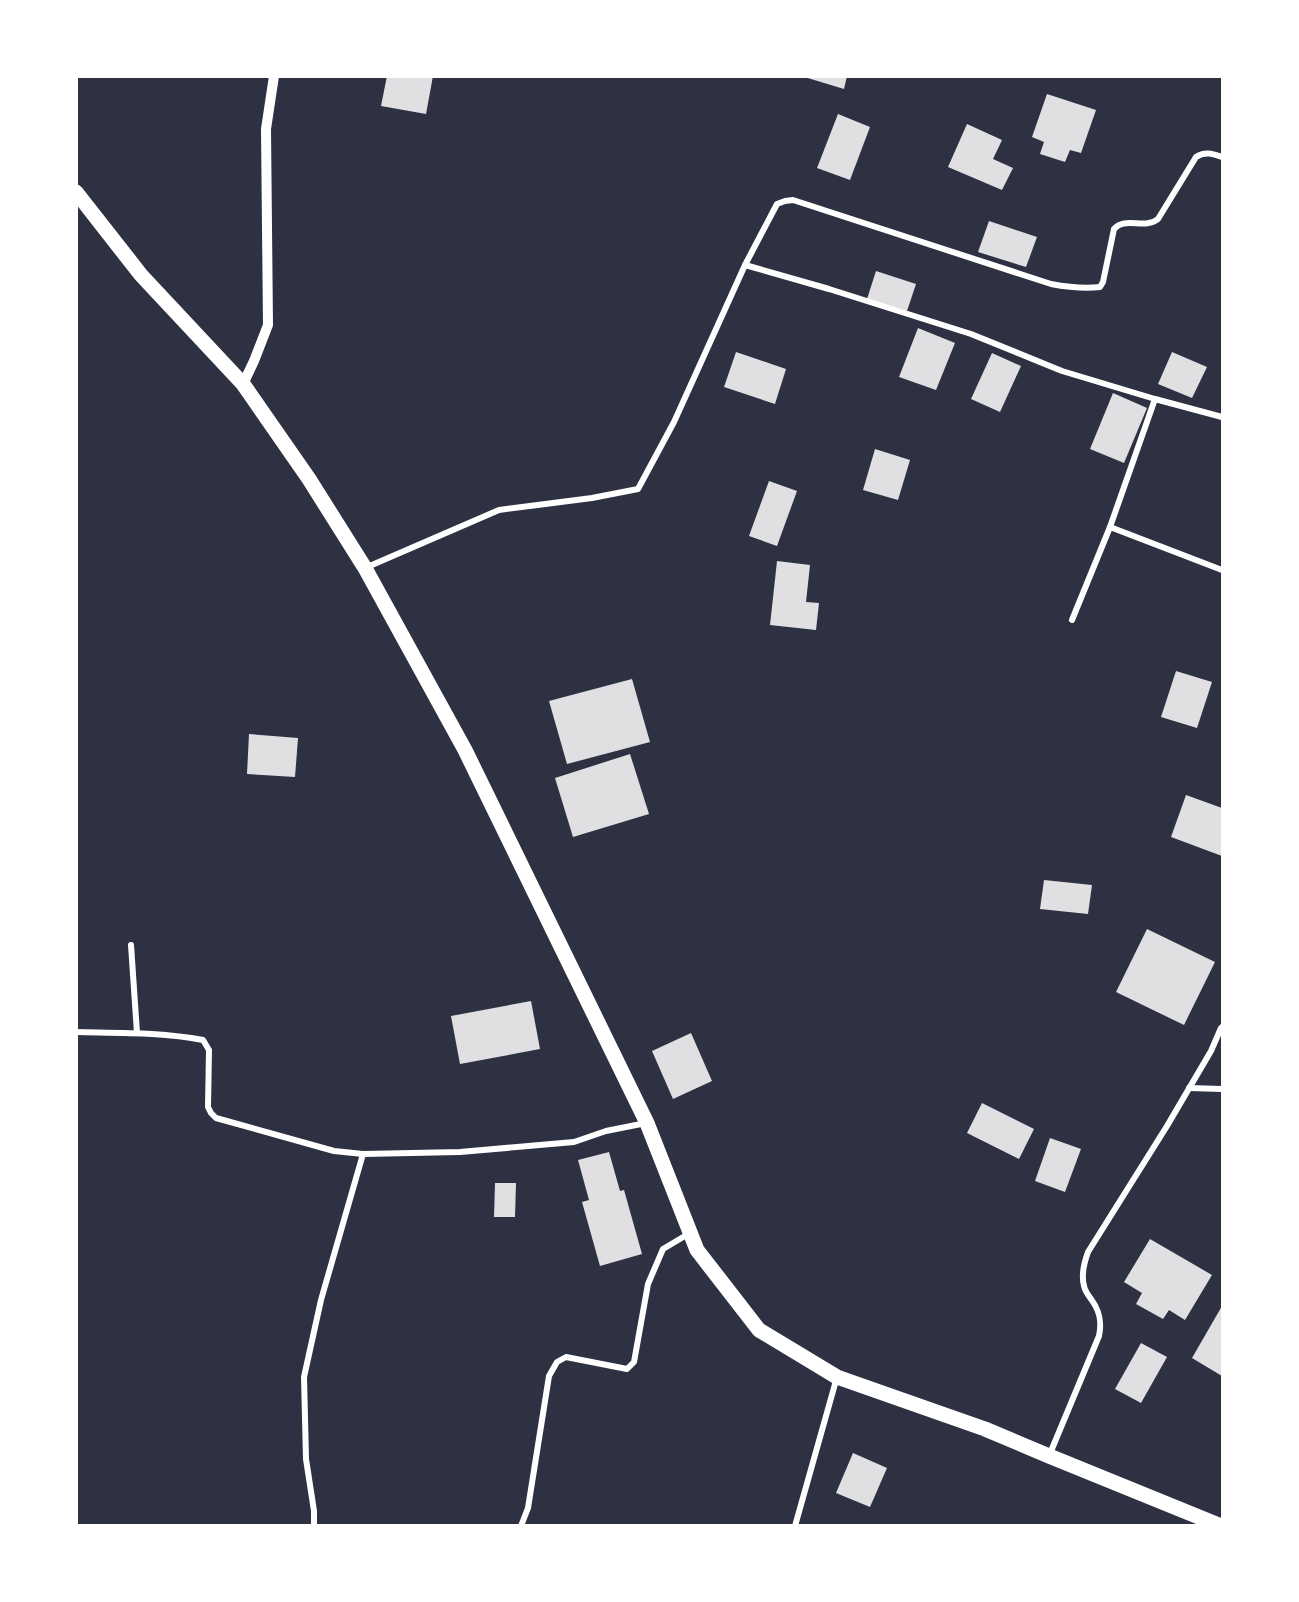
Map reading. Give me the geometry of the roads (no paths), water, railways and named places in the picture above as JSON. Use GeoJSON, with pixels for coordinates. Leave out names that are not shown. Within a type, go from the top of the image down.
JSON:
{"type":"FeatureCollection","features":[{"type":"Feature","properties":{"kind":"main road"},"geometry":{"type":"LineString","coordinates":[[76,192],[141,275],[243,384],[309,479],[364,568],[465,750],[647,1123],[698,1250],[759,1330],[837,1377],[985,1429],[1221,1526]]}},
{"type":"Feature","properties":{"kind":"street"},"geometry":{"type":"LineString","coordinates":[[243,384],[268,325],[266,129],[274,76]]}},
{"type":"Feature","properties":{"kind":"street"},"geometry":{"type":"LineString","coordinates":[[364,568],[499,510],[592,498],[638,489],[674,422],[745,265],[777,204],[793,200],[1051,284],[1067,287],[1100,287],[1114,229],[1124,223],[1154,223],[1196,157],[1202,153],[1222,157]]}},
{"type":"Feature","properties":{"kind":"street"},"geometry":{"type":"LineString","coordinates":[[745,265],[971,334],[1062,371],[1222,417]]}},
{"type":"Feature","properties":{"kind":"street"},"geometry":{"type":"LineString","coordinates":[[1072,620],[1110,527],[1155,399]]}},
{"type":"Feature","properties":{"kind":"street"},"geometry":{"type":"LineString","coordinates":[[1110,527],[1222,570]]}},
{"type":"Feature","properties":{"kind":"street"},"geometry":{"type":"LineString","coordinates":[[131,945],[137,1033]]}},
{"type":"Feature","properties":{"kind":"street"},"geometry":{"type":"LineString","coordinates":[[1049,1456],[1101,1326],[1096,1306],[1084,1290],[1083,1269],[1088,1252],[1167,1126],[1222,1028]]}},
{"type":"Feature","properties":{"kind":"street"},"geometry":{"type":"LineString","coordinates":[[76,1032],[137,1033],[203,1040],[210,1050],[207,1107],[216,1118],[334,1150],[363,1155],[460,1152],[574,1142],[606,1131],[647,1123]]}},
{"type":"Feature","properties":{"kind":"street"},"geometry":{"type":"LineString","coordinates":[[1189,1088],[1222,1089]]}},
{"type":"Feature","properties":{"kind":"street"},"geometry":{"type":"LineString","coordinates":[[314,1526],[306,1459],[304,1377],[321,1300],[363,1155]]}},
{"type":"Feature","properties":{"kind":"street"},"geometry":{"type":"LineString","coordinates":[[521,1526],[528,1508],[549,1376],[557,1362],[566,1358],[627,1369],[634,1362],[648,1284],[663,1249],[691,1233]]}},
{"type":"Feature","properties":{"kind":"street"},"geometry":{"type":"LineString","coordinates":[[795,1526],[837,1377]]}}]}
